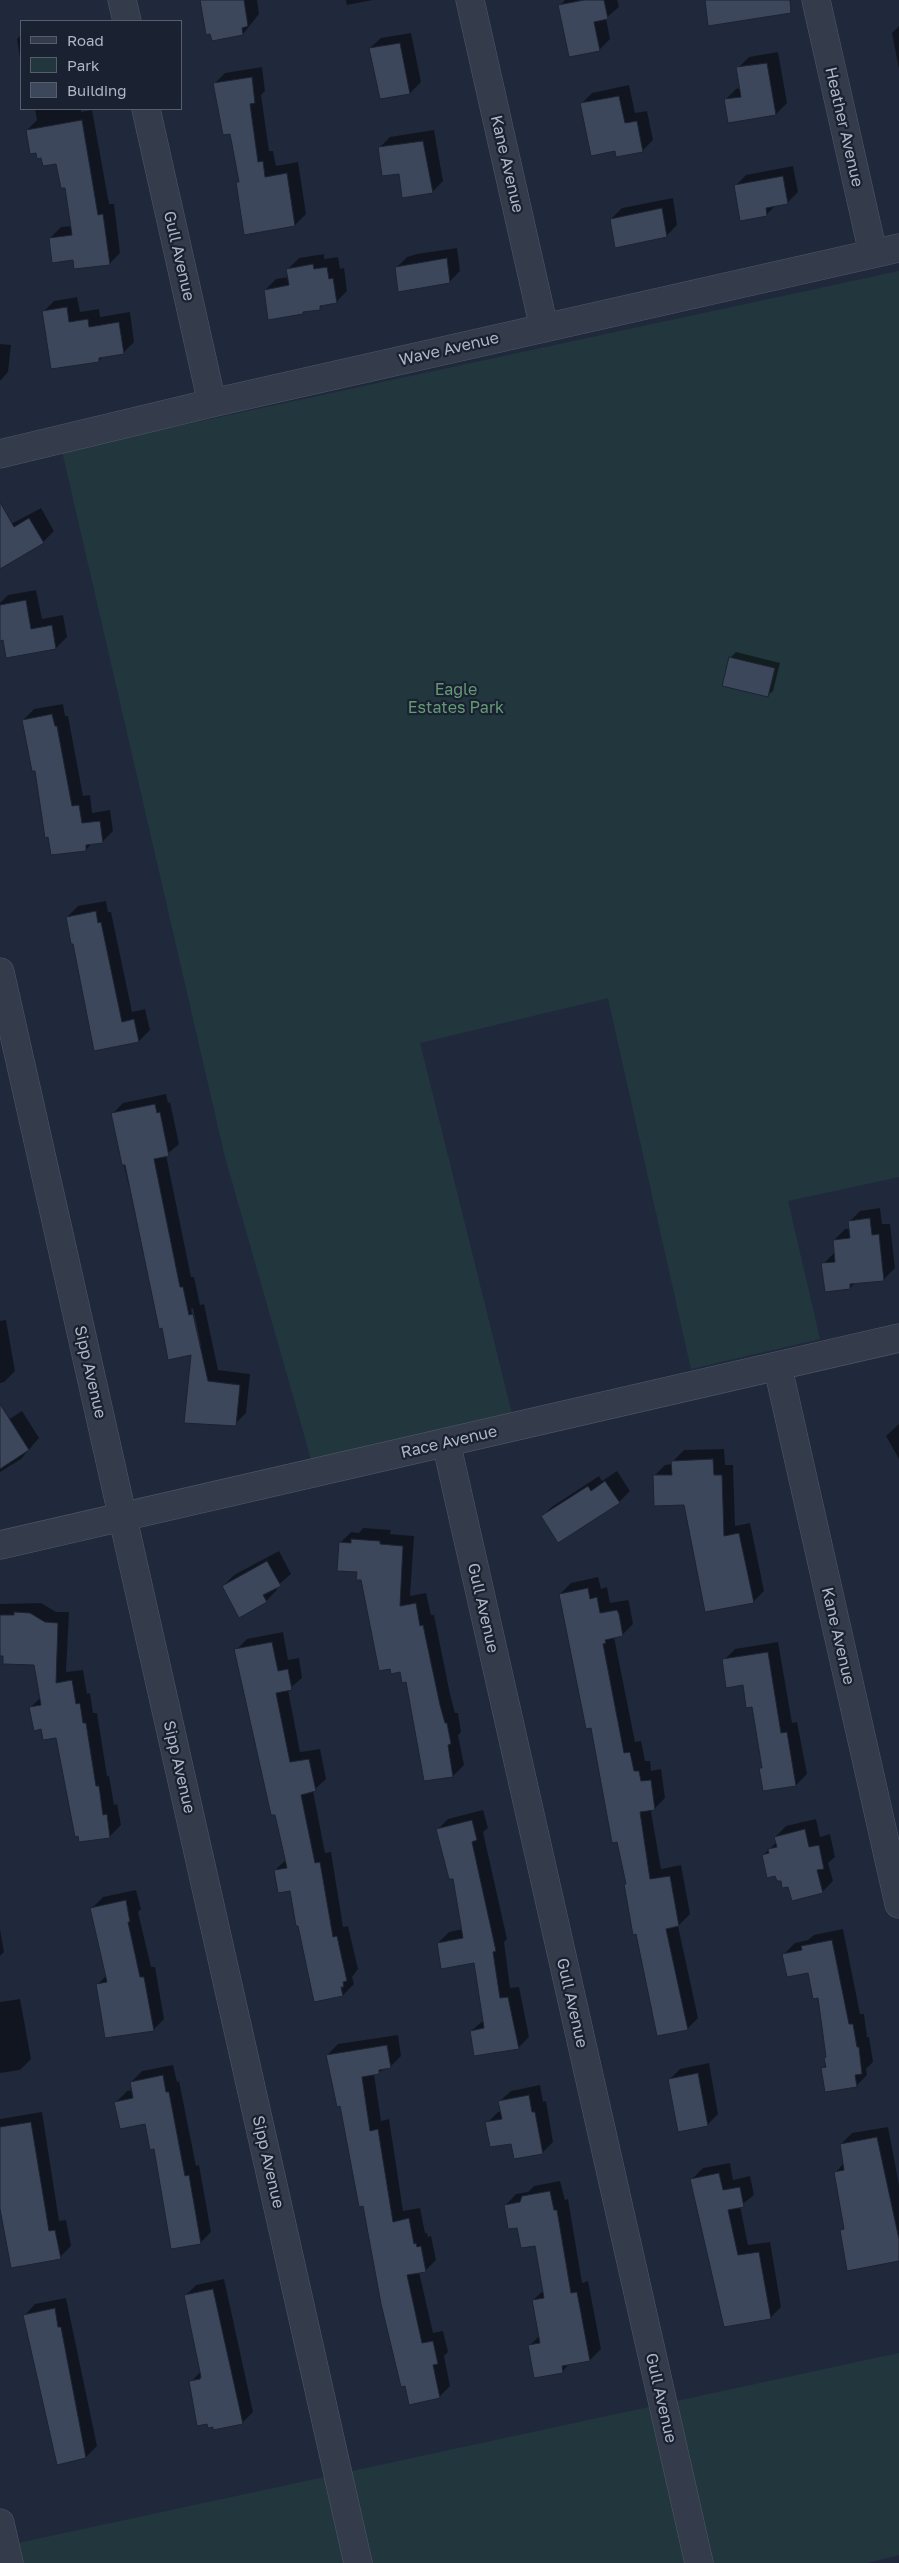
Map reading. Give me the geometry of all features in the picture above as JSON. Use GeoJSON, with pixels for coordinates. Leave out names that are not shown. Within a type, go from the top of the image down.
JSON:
{"type":"FeatureCollection","features":[{"type":"Feature","properties":{"kind":"street"},"geometry":{"type":"LineString","coordinates":[[122,0],[127,20]]}},
{"type":"Feature","properties":{"kind":"street","name":"Kane Avenue"},"geometry":{"type":"LineString","coordinates":[[470,0],[544,328]]}},
{"type":"Feature","properties":{"kind":"street","name":"Heather Avenue"},"geometry":{"type":"LineString","coordinates":[[816,0],[873,253]]}},
{"type":"Feature","properties":{"kind":"street","name":"Gull Avenue"},"geometry":{"type":"LineString","coordinates":[[146,110],[212,403]]}},
{"type":"Feature","properties":{"kind":"street","name":"Wave Avenue"},"geometry":{"type":"LineString","coordinates":[[0,454],[212,403],[899,248]]}},
{"type":"Feature","properties":{"kind":"street","name":"Sipp Avenue"},"geometry":{"type":"LineString","coordinates":[[0,972],[358,2563]]}},
{"type":"Feature","properties":{"kind":"street","name":"Race Avenue"},"geometry":{"type":"LineString","coordinates":[[0,1545],[778,1368],[899,1338]]}},
{"type":"Feature","properties":{"kind":"street","name":"Kane Avenue"},"geometry":{"type":"LineString","coordinates":[[778,1368],[899,1904]]}},
{"type":"Feature","properties":{"kind":"street","name":"Gull Avenue"},"geometry":{"type":"LineString","coordinates":[[446,1442],[699,2563]]}},
{"type":"Feature","properties":{"kind":"street"},"geometry":{"type":"LineString","coordinates":[[0,2523],[9,2563]]}},
{"type":"Feature","properties":{"kind":"green space","name":"Eagle Estates Park"},"geometry":{"type":"Polygon","coordinates":[[[899,271],[899,1177],[788,1201],[820,1339],[691,1369],[608,998],[420,1043],[513,1418],[311,1459],[225,1157],[62,451],[899,271]]]}},
{"type":"Feature","properties":{"kind":"green space"},"geometry":{"type":"Polygon","coordinates":[[[899,2353],[899,2555],[867,2563],[0,2563],[0,2547],[899,2353]]]}},
{"type":"Feature","properties":{"kind":"building"},"geometry":{"type":"Polygon","coordinates":[[[200,0],[244,0],[248,26],[242,28],[243,35],[212,41],[210,34],[206,35],[200,0]]]}},
{"type":"Feature","properties":{"kind":"building"},"geometry":{"type":"Polygon","coordinates":[[[584,0],[604,0],[608,19],[594,22],[600,51],[569,57],[558,5],[584,0]]]}},
{"type":"Feature","properties":{"kind":"building"},"geometry":{"type":"Polygon","coordinates":[[[705,0],[790,0],[791,13],[708,26],[705,0]]]}},
{"type":"Feature","properties":{"kind":"building"},"geometry":{"type":"Polygon","coordinates":[[[400,43],[410,94],[380,99],[369,48],[400,43]]]}},
{"type":"Feature","properties":{"kind":"building"},"geometry":{"type":"Polygon","coordinates":[[[767,63],[776,115],[728,123],[724,99],[741,97],[736,67],[767,63]]]}},
{"type":"Feature","properties":{"kind":"building"},"geometry":{"type":"Polygon","coordinates":[[[252,77],[255,103],[250,104],[258,162],[263,161],[265,177],[287,173],[295,226],[244,235],[236,182],[239,182],[230,134],[223,135],[213,83],[252,77]]]}},
{"type":"Feature","properties":{"kind":"building"},"geometry":{"type":"Polygon","coordinates":[[[619,96],[625,123],[637,121],[643,152],[616,157],[615,151],[591,156],[580,103],[619,96]]]}},
{"type":"Feature","properties":{"kind":"building"},"geometry":{"type":"Polygon","coordinates":[[[82,120],[98,215],[103,214],[110,265],[74,269],[73,260],[52,263],[49,238],[72,235],[65,188],[61,188],[56,164],[43,166],[41,158],[37,159],[36,153],[30,154],[26,130],[82,120]]]}},
{"type":"Feature","properties":{"kind":"building"},"geometry":{"type":"Polygon","coordinates":[[[423,141],[433,193],[402,198],[399,174],[382,176],[378,147],[423,141]]]}},
{"type":"Feature","properties":{"kind":"building"},"geometry":{"type":"Polygon","coordinates":[[[783,176],[788,204],[766,208],[767,216],[740,221],[734,185],[783,176]]]}},
{"type":"Feature","properties":{"kind":"building"},"geometry":{"type":"Polygon","coordinates":[[[662,208],[667,237],[615,248],[610,219],[662,208]]]}},
{"type":"Feature","properties":{"kind":"building"},"geometry":{"type":"Polygon","coordinates":[[[447,258],[450,283],[398,292],[395,267],[447,258]]]}},
{"type":"Feature","properties":{"kind":"building"},"geometry":{"type":"Polygon","coordinates":[[[313,264],[314,269],[327,267],[329,279],[333,278],[337,303],[320,306],[320,310],[268,320],[264,290],[289,285],[286,269],[313,264]]]}},
{"type":"Feature","properties":{"kind":"building"},"geometry":{"type":"Polygon","coordinates":[[[67,307],[69,322],[88,319],[89,327],[119,322],[124,354],[99,358],[99,362],[51,369],[42,311],[67,307]]]}},
{"type":"Feature","properties":{"kind":"building"},"geometry":{"type":"Polygon","coordinates":[[[0,502],[14,527],[29,518],[44,543],[0,569],[0,502]]]}},
{"type":"Feature","properties":{"kind":"building"},"geometry":{"type":"Polygon","coordinates":[[[26,600],[31,629],[52,625],[56,649],[6,658],[3,640],[0,641],[0,605],[26,600]]]}},
{"type":"Feature","properties":{"kind":"building"},"geometry":{"type":"Polygon","coordinates":[[[729,657],[775,668],[768,697],[722,686],[729,657]]]}},
{"type":"Feature","properties":{"kind":"building"},"geometry":{"type":"Polygon","coordinates":[[[52,714],[55,726],[57,726],[72,806],[79,805],[82,823],[100,821],[103,843],[86,845],[86,851],[51,855],[48,837],[45,838],[35,771],[32,771],[22,720],[52,714]]]}},
{"type":"Feature","properties":{"kind":"building"},"geometry":{"type":"Polygon","coordinates":[[[96,911],[98,923],[101,922],[122,1022],[134,1019],[139,1042],[94,1051],[66,917],[96,911]]]}},
{"type":"Feature","properties":{"kind":"building"},"geometry":{"type":"Polygon","coordinates":[[[155,1104],[157,1113],[160,1112],[169,1156],[154,1159],[180,1287],[183,1287],[189,1315],[193,1314],[208,1381],[240,1385],[236,1426],[184,1423],[191,1355],[168,1360],[162,1328],[159,1329],[125,1165],[122,1165],[111,1113],[155,1104]]]}},
{"type":"Feature","properties":{"kind":"building"},"geometry":{"type":"Polygon","coordinates":[[[870,1218],[872,1235],[879,1234],[884,1281],[850,1284],[850,1289],[825,1292],[821,1263],[835,1262],[833,1240],[850,1238],[848,1221],[870,1218]]]}},
{"type":"Feature","properties":{"kind":"building"},"geometry":{"type":"Polygon","coordinates":[[[0,1404],[29,1450],[0,1469],[0,1404]]]}},
{"type":"Feature","properties":{"kind":"building"},"geometry":{"type":"Polygon","coordinates":[[[713,1459],[714,1475],[722,1475],[724,1536],[739,1533],[754,1603],[705,1612],[684,1505],[654,1506],[653,1475],[672,1475],[671,1461],[713,1459]]]}},
{"type":"Feature","properties":{"kind":"building"},"geometry":{"type":"Polygon","coordinates":[[[605,1481],[620,1503],[558,1543],[541,1516],[588,1486],[591,1491],[605,1481]]]}},
{"type":"Feature","properties":{"kind":"building"},"geometry":{"type":"Polygon","coordinates":[[[351,1539],[380,1541],[380,1544],[403,1546],[400,1606],[416,1603],[420,1626],[423,1625],[440,1705],[445,1723],[447,1723],[451,1744],[448,1745],[453,1777],[424,1781],[406,1682],[402,1683],[400,1672],[391,1674],[390,1669],[379,1671],[361,1580],[356,1580],[357,1572],[337,1571],[339,1542],[351,1543],[351,1539]]]}},
{"type":"Feature","properties":{"kind":"building"},"geometry":{"type":"Polygon","coordinates":[[[267,1561],[281,1586],[263,1595],[267,1602],[239,1618],[222,1586],[267,1561]]]}},
{"type":"Feature","properties":{"kind":"building"},"geometry":{"type":"Polygon","coordinates":[[[588,1588],[590,1599],[597,1597],[600,1613],[617,1610],[619,1614],[623,1636],[605,1640],[606,1643],[603,1644],[624,1753],[630,1752],[634,1771],[639,1771],[641,1781],[651,1780],[655,1810],[640,1812],[650,1879],[670,1876],[679,1926],[666,1929],[688,2030],[657,2036],[636,1934],[633,1935],[624,1884],[626,1884],[617,1842],[612,1843],[591,1728],[586,1729],[559,1594],[588,1588]]]}},
{"type":"Feature","properties":{"kind":"building"},"geometry":{"type":"Polygon","coordinates":[[[14,1612],[30,1613],[45,1622],[58,1623],[56,1683],[72,1680],[76,1704],[80,1703],[83,1723],[86,1723],[96,1786],[99,1786],[103,1815],[107,1814],[110,1838],[79,1842],[78,1836],[75,1837],[56,1738],[43,1740],[41,1729],[34,1731],[29,1707],[41,1705],[34,1665],[3,1664],[3,1656],[0,1656],[0,1615],[14,1615],[14,1612]]]}},
{"type":"Feature","properties":{"kind":"building"},"geometry":{"type":"Polygon","coordinates":[[[272,1642],[278,1671],[288,1669],[292,1690],[276,1693],[290,1762],[309,1759],[316,1791],[301,1795],[315,1863],[320,1862],[333,1937],[337,1936],[347,1981],[343,1982],[344,1987],[341,1987],[343,1996],[314,2002],[298,1926],[296,1926],[290,1891],[278,1893],[274,1870],[287,1868],[275,1815],[271,1815],[234,1649],[272,1642]]]}},
{"type":"Feature","properties":{"kind":"building"},"geometry":{"type":"Polygon","coordinates":[[[768,1652],[781,1733],[787,1732],[796,1786],[763,1791],[759,1768],[762,1768],[752,1707],[746,1708],[743,1685],[726,1688],[722,1659],[768,1652]]]}},
{"type":"Feature","properties":{"kind":"building"},"geometry":{"type":"Polygon","coordinates":[[[472,1820],[477,1840],[472,1842],[496,1951],[493,1952],[500,1998],[508,1997],[519,2049],[474,2056],[470,2031],[484,2028],[474,1963],[441,1969],[437,1943],[463,1938],[453,1879],[449,1879],[436,1829],[472,1820]]]}},
{"type":"Feature","properties":{"kind":"building"},"geometry":{"type":"Polygon","coordinates":[[[805,1829],[809,1847],[819,1845],[824,1869],[817,1870],[823,1893],[792,1901],[788,1887],[782,1888],[781,1881],[777,1881],[775,1876],[767,1878],[762,1855],[769,1853],[768,1849],[777,1847],[774,1837],[805,1829]]]}},
{"type":"Feature","properties":{"kind":"building"},"geometry":{"type":"Polygon","coordinates":[[[126,1900],[130,1922],[128,1922],[140,1977],[144,1977],[154,2031],[105,2038],[96,1984],[107,1982],[90,1908],[126,1900]]]}},
{"type":"Feature","properties":{"kind":"building"},"geometry":{"type":"Polygon","coordinates":[[[832,1940],[849,2024],[853,2024],[857,2047],[859,2047],[862,2074],[855,2075],[857,2087],[825,2092],[821,2068],[826,2067],[824,2058],[826,2057],[818,1998],[813,1999],[808,1973],[787,1977],[782,1954],[802,1950],[801,1946],[832,1940]]]}},
{"type":"Feature","properties":{"kind":"building"},"geometry":{"type":"Polygon","coordinates":[[[387,2045],[391,2068],[379,2070],[379,2074],[362,2077],[370,2131],[378,2129],[393,2222],[409,2218],[414,2244],[416,2243],[417,2247],[421,2246],[426,2272],[407,2275],[422,2343],[433,2341],[438,2364],[433,2365],[440,2398],[409,2405],[405,2386],[401,2387],[381,2304],[363,2206],[359,2207],[340,2106],[337,2107],[326,2055],[387,2045]]]}},
{"type":"Feature","properties":{"kind":"building"},"geometry":{"type":"Polygon","coordinates":[[[698,2073],[708,2126],[678,2132],[668,2079],[698,2073]]]}},
{"type":"Feature","properties":{"kind":"building"},"geometry":{"type":"Polygon","coordinates":[[[163,2075],[166,2092],[169,2092],[185,2176],[189,2175],[201,2244],[171,2249],[154,2149],[150,2150],[145,2124],[120,2129],[114,2102],[133,2098],[130,2082],[163,2075]]]}},
{"type":"Feature","properties":{"kind":"building"},"geometry":{"type":"Polygon","coordinates":[[[529,2095],[532,2112],[535,2112],[543,2154],[514,2159],[511,2144],[490,2147],[485,2122],[502,2119],[498,2101],[529,2095]]]}},
{"type":"Feature","properties":{"kind":"building"},"geometry":{"type":"Polygon","coordinates":[[[31,2122],[49,2231],[55,2230],[61,2259],[11,2268],[0,2209],[0,2127],[31,2122]]]}},
{"type":"Feature","properties":{"kind":"building"},"geometry":{"type":"Polygon","coordinates":[[[877,2137],[899,2239],[899,2261],[847,2271],[840,2230],[844,2229],[834,2172],[844,2170],[840,2144],[877,2137]]]}},
{"type":"Feature","properties":{"kind":"building"},"geometry":{"type":"Polygon","coordinates":[[[719,2173],[723,2190],[740,2187],[744,2207],[728,2210],[738,2255],[759,2252],[771,2319],[724,2327],[690,2179],[719,2173]]]}},
{"type":"Feature","properties":{"kind":"building"},"geometry":{"type":"Polygon","coordinates":[[[550,2191],[554,2210],[557,2210],[571,2293],[577,2292],[590,2361],[562,2366],[563,2373],[534,2378],[528,2345],[540,2343],[532,2300],[544,2298],[535,2246],[521,2248],[517,2228],[508,2229],[504,2205],[520,2202],[522,2196],[550,2191]]]}},
{"type":"Feature","properties":{"kind":"building"},"geometry":{"type":"Polygon","coordinates":[[[213,2289],[243,2424],[213,2430],[213,2427],[208,2428],[207,2424],[197,2426],[189,2381],[200,2379],[201,2377],[184,2295],[213,2289]]]}},
{"type":"Feature","properties":{"kind":"building"},"geometry":{"type":"Polygon","coordinates":[[[55,2308],[58,2327],[61,2327],[86,2458],[57,2465],[23,2315],[55,2308]]]}}]}
